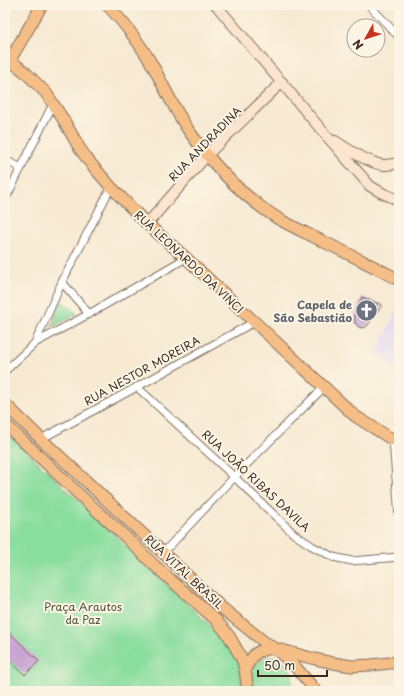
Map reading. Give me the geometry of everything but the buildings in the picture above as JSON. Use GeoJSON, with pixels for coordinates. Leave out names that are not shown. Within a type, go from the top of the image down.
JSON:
{"type":"FeatureCollection","features":[{"type":"Feature","properties":{"kind":"main road"},"geometry":{"type":"LineString","coordinates":[[7,58],[42,5]]}},
{"type":"Feature","properties":{"kind":"main road"},"geometry":{"type":"LineString","coordinates":[[107,5],[115,13],[154,68],[178,112],[207,155],[239,188],[278,218],[399,280]]}},
{"type":"Feature","properties":{"kind":"main road","name":"RUA LEONARDO DA VINCI"},"geometry":{"type":"LineString","coordinates":[[7,58],[25,72],[46,93],[80,149],[111,187],[147,224],[186,258],[356,416],[396,440]]}},
{"type":"Feature","properties":{"kind":"main road","name":"RUA VITAL BRASIL"},"geometry":{"type":"LineString","coordinates":[[5,404],[222,608],[263,641],[274,648],[311,658],[352,666],[399,662]]}},
{"type":"Feature","properties":{"kind":"main road","name":"RUA VITAL BRASIL"},"geometry":{"type":"LineString","coordinates":[[5,424],[84,500],[216,620],[235,646],[245,669],[248,691]]}},
{"type":"Feature","properties":{"kind":"main road"},"geometry":{"type":"LineString","coordinates":[[245,669],[250,659],[262,650],[274,648],[292,663],[316,691]]}},
{"type":"Feature","properties":{"kind":"street"},"geometry":{"type":"LineString","coordinates":[[216,5],[370,186],[382,193],[399,198]]}},
{"type":"Feature","properties":{"kind":"street"},"geometry":{"type":"LineString","coordinates":[[369,5],[399,37]]}},
{"type":"Feature","properties":{"kind":"street","name":"RUA ANDRADINA"},"geometry":{"type":"LineString","coordinates":[[147,224],[207,155],[282,82]]}},
{"type":"Feature","properties":{"kind":"street"},"geometry":{"type":"LineString","coordinates":[[5,200],[53,104]]}},
{"type":"Feature","properties":{"kind":"street"},"geometry":{"type":"LineString","coordinates":[[325,134],[336,143],[355,154],[374,162],[383,165],[399,163]]}},
{"type":"Feature","properties":{"kind":"street"},"geometry":{"type":"LineString","coordinates":[[5,160],[21,168]]}},
{"type":"Feature","properties":{"kind":"street"},"geometry":{"type":"LineString","coordinates":[[35,343],[62,282],[111,187]]}},
{"type":"Feature","properties":{"kind":"street"},"geometry":{"type":"LineString","coordinates":[[5,371],[35,343],[89,314],[186,258]]}},
{"type":"Feature","properties":{"kind":"street"},"geometry":{"type":"LineString","coordinates":[[62,282],[89,314]]}},
{"type":"Feature","properties":{"kind":"street","name":"RUA NESTOR MOREIRA"},"geometry":{"type":"LineString","coordinates":[[41,439],[254,322]]}},
{"type":"Feature","properties":{"kind":"street","name":"RUA JOÃO RIBAS DAVILA"},"geometry":{"type":"LineString","coordinates":[[137,387],[235,477],[294,534],[312,546],[333,557],[352,561],[399,558]]}},
{"type":"Feature","properties":{"kind":"street"},"geometry":{"type":"LineString","coordinates":[[163,553],[235,477],[324,387]]}},
{"type":"Feature","properties":{"kind":"street"},"geometry":{"type":"LineString","coordinates":[[396,440],[399,516]]}},
{"type":"Feature","properties":{"kind":"shaded area"},"geometry":{"type":"Polygon","coordinates":[[[399,305],[399,371],[376,354],[399,305]]]}},
{"type":"Feature","properties":{"kind":"green space"},"geometry":{"type":"Polygon","coordinates":[[[60,300],[77,314],[52,327],[60,300]]]}},
{"type":"Feature","properties":{"kind":"green space","name":"Praça Arautos da Paz"},"geometry":{"type":"Polygon","coordinates":[[[5,431],[221,636],[232,649],[239,664],[243,691],[5,691],[5,431]]]}},
{"type":"Feature","properties":{"kind":"green space"},"geometry":{"type":"Polygon","coordinates":[[[266,657],[280,658],[292,672],[292,683],[288,691],[255,691],[251,680],[252,671],[257,663],[266,657]]]}},
{"type":"Feature","properties":{"kind":"place","name":"Capela de São Sebastião"},"geometry":{"type":"Point","coordinates":[367,311]}}]}
